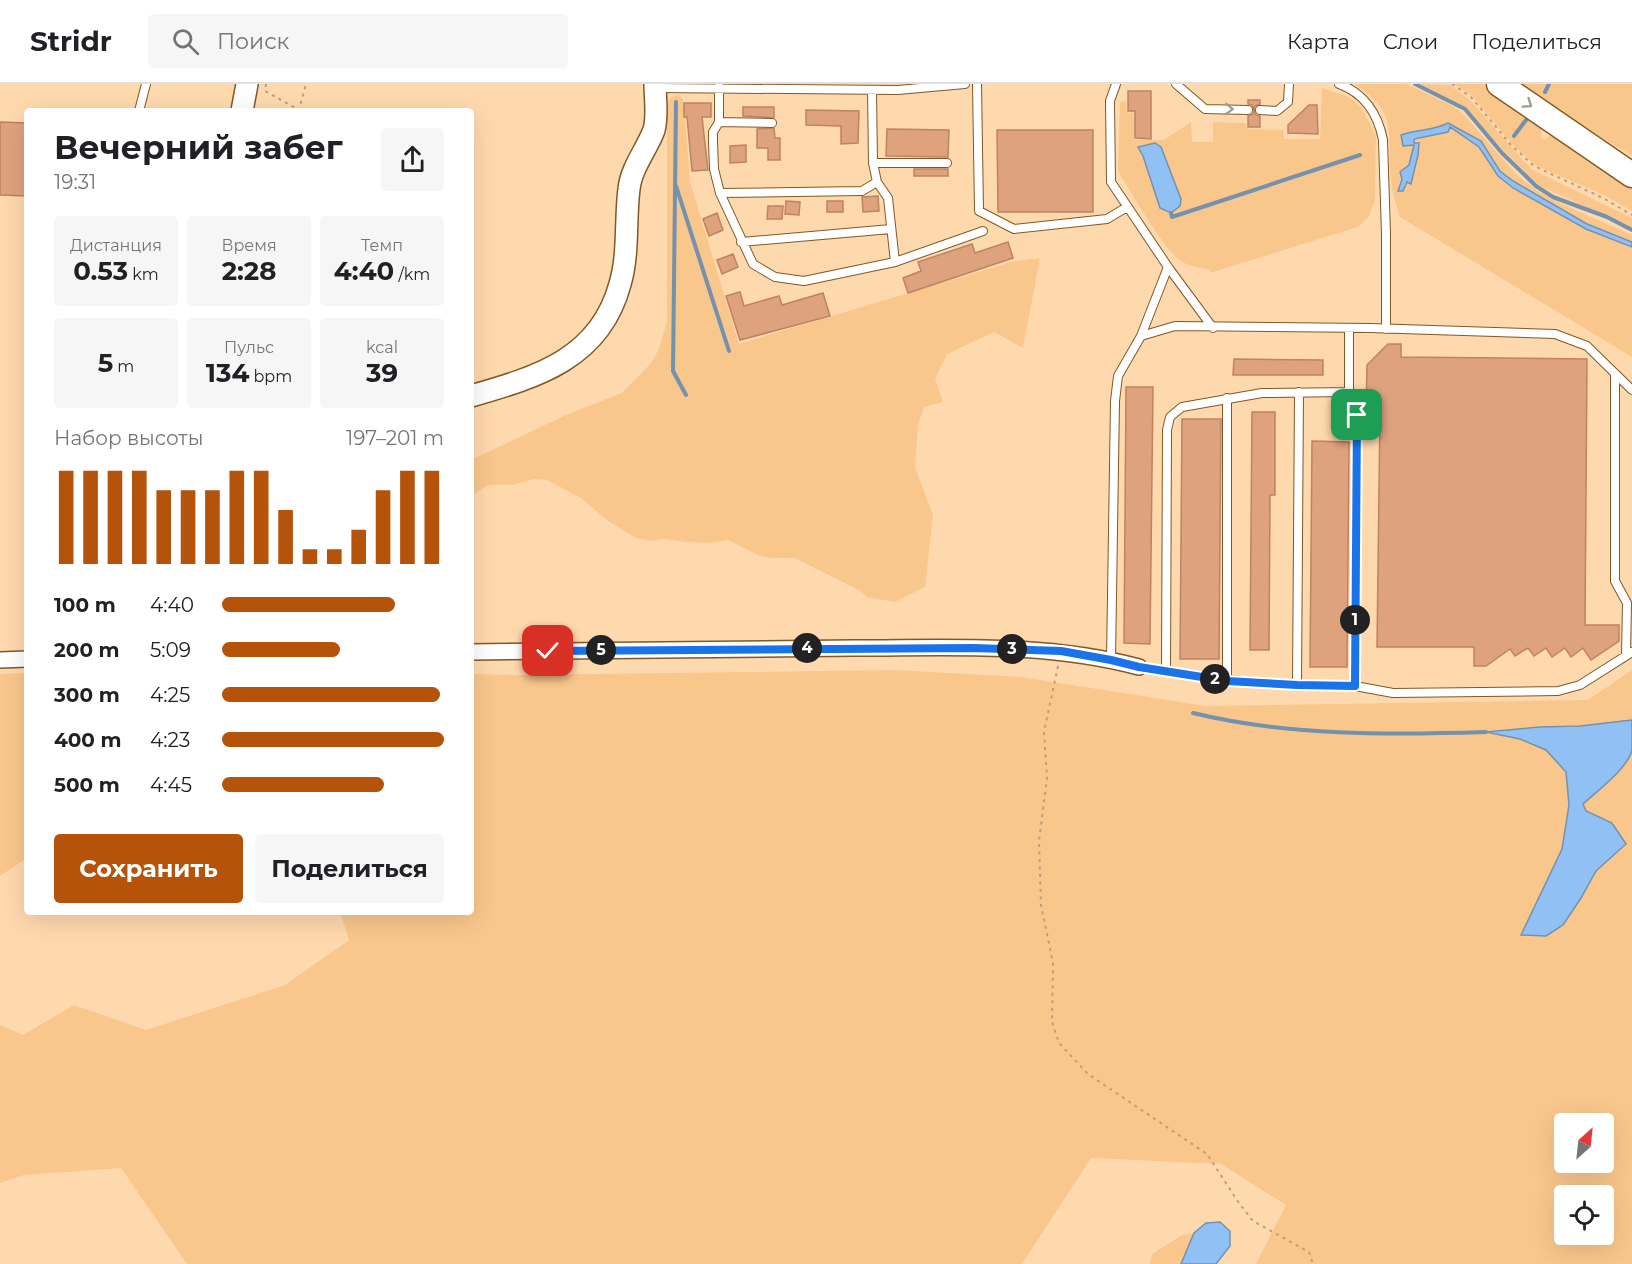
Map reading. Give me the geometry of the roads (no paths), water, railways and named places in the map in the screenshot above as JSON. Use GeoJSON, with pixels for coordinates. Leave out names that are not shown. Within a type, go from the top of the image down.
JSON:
{"type":"FeatureCollection","features":[{"type":"Feature","properties":{"kind":"main road"},"geometry":{"type":"LineString","coordinates":[[1499,84],[1632,175]]}},
{"type":"Feature","properties":{"kind":"main road"},"geometry":{"type":"LineString","coordinates":[[1557,124],[1632,169]]}},
{"type":"Feature","properties":{"kind":"street"},"geometry":{"type":"LineString","coordinates":[[242,108],[246,84]]}},
{"type":"Feature","properties":{"kind":"street"},"geometry":{"type":"LineString","coordinates":[[474,395],[526,380],[557,366],[595,333],[609,311],[620,284],[624,260],[629,185],[654,128],[655,85]]}},
{"type":"Feature","properties":{"kind":"street"},"geometry":{"type":"LineString","coordinates":[[474,652],[962,648],[1061,651],[1139,667]]}},
{"type":"Feature","properties":{"kind":"street"},"geometry":{"type":"LineString","coordinates":[[0,660],[24,659]]}},
{"type":"Feature","properties":{"kind":"lane"},"geometry":{"type":"LineString","coordinates":[[140,108],[146,84]]}},
{"type":"Feature","properties":{"kind":"lane"},"geometry":{"type":"LineString","coordinates":[[655,85],[898,90],[965,84]]}},
{"type":"Feature","properties":{"kind":"lane"},"geometry":{"type":"LineString","coordinates":[[977,84],[979,211],[1014,229],[1107,219],[1127,207]]}},
{"type":"Feature","properties":{"kind":"lane"},"geometry":{"type":"LineString","coordinates":[[1116,84],[1110,101],[1111,182],[1168,267],[1213,328]]}},
{"type":"Feature","properties":{"kind":"lane"},"geometry":{"type":"LineString","coordinates":[[1176,84],[1205,109],[1248,110]]}},
{"type":"Feature","properties":{"kind":"lane"},"geometry":{"type":"LineString","coordinates":[[1260,110],[1277,111],[1288,102],[1289,84]]}},
{"type":"Feature","properties":{"kind":"lane"},"geometry":{"type":"LineString","coordinates":[[1339,84],[1348,87],[1362,98],[1372,110],[1380,125],[1383,140],[1386,329]]}},
{"type":"Feature","properties":{"kind":"lane"},"geometry":{"type":"LineString","coordinates":[[719,87],[718,122],[713,132],[713,142],[714,169],[720,193],[753,264],[776,277],[804,281],[896,262],[983,231]]}},
{"type":"Feature","properties":{"kind":"lane"},"geometry":{"type":"LineString","coordinates":[[872,90],[873,164],[877,182],[888,198],[896,262]]}},
{"type":"Feature","properties":{"kind":"lane"},"geometry":{"type":"LineString","coordinates":[[718,122],[772,123]]}},
{"type":"Feature","properties":{"kind":"lane"},"geometry":{"type":"LineString","coordinates":[[873,164],[947,163]]}},
{"type":"Feature","properties":{"kind":"lane"},"geometry":{"type":"LineString","coordinates":[[720,193],[862,191],[877,182]]}},
{"type":"Feature","properties":{"kind":"lane"},"geometry":{"type":"LineString","coordinates":[[741,242],[891,230]]}},
{"type":"Feature","properties":{"kind":"lane"},"geometry":{"type":"LineString","coordinates":[[1111,660],[1115,401],[1118,376],[1141,336],[1168,267]]}},
{"type":"Feature","properties":{"kind":"lane"},"geometry":{"type":"LineString","coordinates":[[1141,336],[1175,326],[1555,334],[1587,346],[1632,390]]}},
{"type":"Feature","properties":{"kind":"lane"},"geometry":{"type":"LineString","coordinates":[[1349,328],[1349,392],[1357,415],[1355,686]]}},
{"type":"Feature","properties":{"kind":"lane"},"geometry":{"type":"LineString","coordinates":[[1139,667],[1227,681],[1355,686],[1393,693],[1558,690],[1580,685],[1629,653],[1627,603],[1615,581],[1615,375]]}},
{"type":"Feature","properties":{"kind":"lane"},"geometry":{"type":"LineString","coordinates":[[1297,685],[1299,392]]}},
{"type":"Feature","properties":{"kind":"lane"},"geometry":{"type":"LineString","coordinates":[[1166,672],[1167,430],[1170,417],[1182,407],[1262,393],[1349,392]]}},
{"type":"Feature","properties":{"kind":"lane"},"geometry":{"type":"LineString","coordinates":[[1227,398],[1227,681]]}},
{"type":"Feature","properties":{"kind":"water"},"geometry":{"type":"Polygon","coordinates":[[[1448,123],[1481,141],[1500,171],[1513,181],[1587,224],[1632,242],[1632,247],[1586,229],[1513,188],[1498,176],[1479,147],[1450,127],[1448,132],[1414,139],[1414,143],[1419,143],[1411,184],[1407,182],[1403,191],[1398,191],[1402,179],[1400,172],[1409,165],[1414,145],[1403,146],[1401,135],[1448,123]]]}},
{"type":"Feature","properties":{"kind":"water"},"geometry":{"type":"Polygon","coordinates":[[[1155,143],[1161,147],[1181,199],[1180,206],[1171,213],[1160,208],[1138,147],[1155,143]]]}},
{"type":"Feature","properties":{"kind":"water"},"geometry":{"type":"Polygon","coordinates":[[[1632,720],[1630,757],[1611,779],[1583,804],[1586,811],[1612,823],[1626,844],[1596,871],[1563,925],[1546,936],[1521,935],[1562,849],[1569,805],[1566,772],[1546,750],[1520,739],[1486,732],[1632,720]]]}},
{"type":"Feature","properties":{"kind":"water"},"geometry":{"type":"Polygon","coordinates":[[[1220,1222],[1230,1231],[1230,1246],[1216,1264],[1181,1264],[1194,1233],[1206,1223],[1220,1222]]]}},
{"type":"Feature","properties":{"kind":"waterway"},"geometry":{"type":"LineString","coordinates":[[1415,84],[1465,109],[1502,153],[1536,186],[1553,197],[1607,217],[1632,230]]}},
{"type":"Feature","properties":{"kind":"waterway"},"geometry":{"type":"LineString","coordinates":[[1545,92],[1549,84]]}},
{"type":"Feature","properties":{"kind":"waterway"},"geometry":{"type":"LineString","coordinates":[[676,102],[673,371],[686,395]]}},
{"type":"Feature","properties":{"kind":"waterway"},"geometry":{"type":"LineString","coordinates":[[1514,136],[1526,120]]}},
{"type":"Feature","properties":{"kind":"waterway"},"geometry":{"type":"LineString","coordinates":[[1171,213],[1172,217],[1360,155]]}},
{"type":"Feature","properties":{"kind":"waterway"},"geometry":{"type":"LineString","coordinates":[[676,186],[729,351]]}},
{"type":"Feature","properties":{"kind":"waterway"},"geometry":{"type":"LineString","coordinates":[[1193,713],[1229,721],[1302,730],[1413,734],[1486,732]]}}]}
